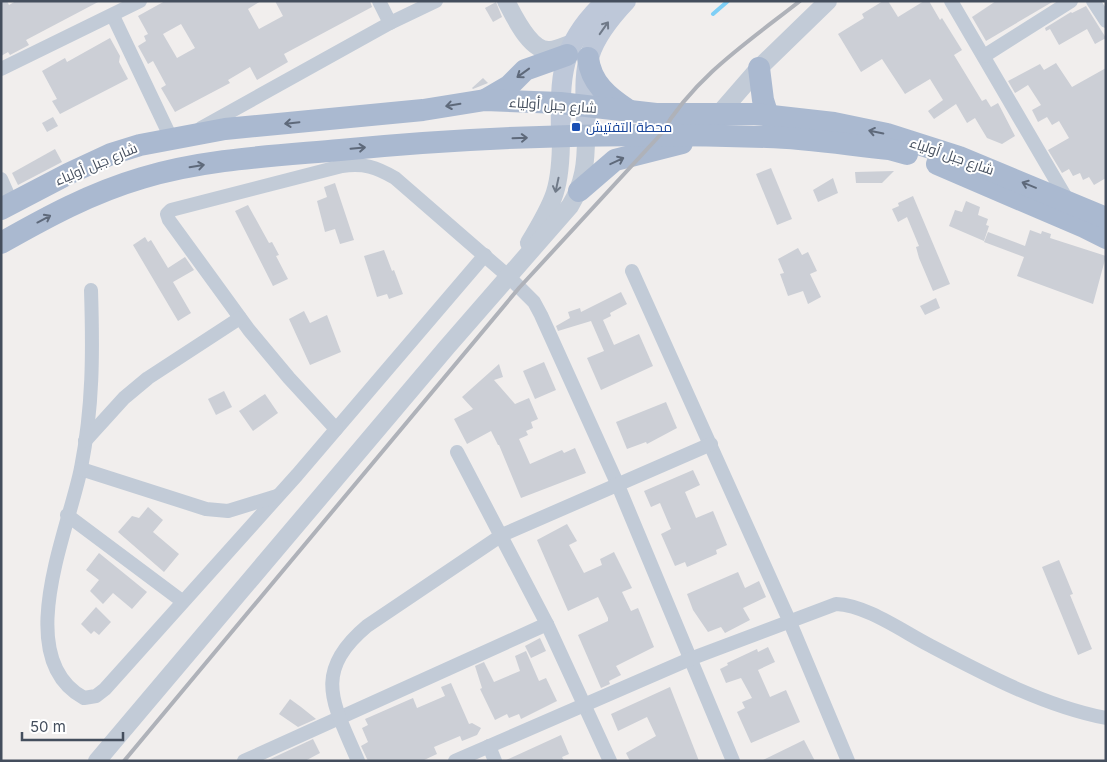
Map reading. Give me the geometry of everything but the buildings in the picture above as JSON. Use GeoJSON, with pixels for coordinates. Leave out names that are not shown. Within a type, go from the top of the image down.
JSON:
{"type":"FeatureCollection","features":[{"type":"Feature","properties":{"kind":"main road"},"geometry":{"type":"LineString","coordinates":[[561,137],[560,103],[562,73],[575,52],[594,13],[606,1]]}},
{"type":"Feature","properties":{"kind":"main road"},"geometry":{"type":"LineString","coordinates":[[485,100],[509,86],[525,70],[575,52],[606,24],[626,1]]}},
{"type":"Feature","properties":{"kind":"main road"},"geometry":{"type":"LineString","coordinates":[[575,52],[585,73],[586,136]]}},
{"type":"Feature","properties":{"kind":"main road"},"geometry":{"type":"LineString","coordinates":[[575,52],[590,70],[599,87],[612,100],[630,112]]}},
{"type":"Feature","properties":{"kind":"main road"},"geometry":{"type":"LineString","coordinates":[[759,68],[763,100],[768,116]]}},
{"type":"Feature","properties":{"kind":"main road","name":"شارع جبل أولياء"},"geometry":{"type":"LineString","coordinates":[[6,207],[112,154],[140,145],[226,130],[423,110],[485,100],[586,105],[630,112],[768,116],[834,123],[887,134],[959,157],[1106,218]]}},
{"type":"Feature","properties":{"kind":"main road","name":"شارع جبل أولياء"},"geometry":{"type":"LineString","coordinates":[[1,242],[76,202],[143,178],[185,168],[416,143],[627,134],[768,137],[889,149],[922,158],[1106,238]]}},
{"type":"Feature","properties":{"kind":"main road"},"geometry":{"type":"LineString","coordinates":[[579,191],[615,160],[678,144],[733,137]]}},
{"type":"Feature","properties":{"kind":"street"},"geometry":{"type":"LineString","coordinates":[[1,69],[113,16],[140,1]]}},
{"type":"Feature","properties":{"kind":"street"},"geometry":{"type":"LineString","coordinates":[[379,1],[390,23]]}},
{"type":"Feature","properties":{"kind":"street"},"geometry":{"type":"LineString","coordinates":[[113,16],[176,138],[390,23],[436,1]]}},
{"type":"Feature","properties":{"kind":"street"},"geometry":{"type":"LineString","coordinates":[[506,1],[524,32],[537,46],[550,51],[575,52]]}},
{"type":"Feature","properties":{"kind":"street"},"geometry":{"type":"LineString","coordinates":[[719,114],[759,68],[828,1]]}},
{"type":"Feature","properties":{"kind":"street"},"geometry":{"type":"LineString","coordinates":[[951,1],[1068,201]]}},
{"type":"Feature","properties":{"kind":"street"},"geometry":{"type":"LineString","coordinates":[[984,56],[1071,1]]}},
{"type":"Feature","properties":{"kind":"street"},"geometry":{"type":"LineString","coordinates":[[1094,1],[1106,21]]}},
{"type":"Feature","properties":{"kind":"street"},"geometry":{"type":"LineString","coordinates":[[97,761],[558,221],[579,191],[585,171],[586,136]]}},
{"type":"Feature","properties":{"kind":"street"},"geometry":{"type":"LineString","coordinates":[[511,274],[555,196],[561,167],[561,137]]}},
{"type":"Feature","properties":{"kind":"street"},"geometry":{"type":"LineString","coordinates":[[336,429],[289,378],[240,318],[168,220],[167,214],[171,210],[358,164],[375,167],[395,178],[485,256],[511,274],[534,302],[541,315],[617,483],[733,761]]}},
{"type":"Feature","properties":{"kind":"street"},"geometry":{"type":"LineString","coordinates":[[1,179],[6,207]]}},
{"type":"Feature","properties":{"kind":"street"},"geometry":{"type":"LineString","coordinates":[[91,290],[94,366],[85,441],[81,469],[67,515],[51,593],[48,621],[50,648],[55,668],[63,683],[72,692],[84,698],[96,696],[105,689],[278,496],[485,256]]}},
{"type":"Feature","properties":{"kind":"street"},"geometry":{"type":"LineString","coordinates":[[632,271],[789,620],[848,761]]}},
{"type":"Feature","properties":{"kind":"street"},"geometry":{"type":"LineString","coordinates":[[85,441],[124,398],[148,378],[240,318]]}},
{"type":"Feature","properties":{"kind":"street"},"geometry":{"type":"LineString","coordinates":[[358,761],[332,692],[332,674],[337,659],[348,641],[366,626],[502,535],[617,483],[711,444]]}},
{"type":"Feature","properties":{"kind":"street"},"geometry":{"type":"LineString","coordinates":[[457,452],[547,624],[585,703],[610,761]]}},
{"type":"Feature","properties":{"kind":"street"},"geometry":{"type":"LineString","coordinates":[[81,469],[206,509],[228,511],[278,496]]}},
{"type":"Feature","properties":{"kind":"street"},"geometry":{"type":"LineString","coordinates":[[67,515],[182,602]]}},
{"type":"Feature","properties":{"kind":"street"},"geometry":{"type":"LineString","coordinates":[[455,761],[690,659],[826,606],[847,604],[1050,702],[1106,718]]}},
{"type":"Feature","properties":{"kind":"street"},"geometry":{"type":"LineString","coordinates":[[244,761],[341,719],[547,624]]}},
{"type":"Feature","properties":{"kind":"street"},"geometry":{"type":"LineString","coordinates":[[489,746],[495,761]]}},
{"type":"Feature","properties":{"kind":"waterway"},"geometry":{"type":"LineString","coordinates":[[713,14],[728,1]]}},
{"type":"Feature","properties":{"kind":"railway"},"geometry":{"type":"LineString","coordinates":[[124,761],[519,288],[661,134],[689,95],[724,61],[800,1]]}},
{"type":"Feature","properties":{"kind":"place","name":"محطة التفتيش"},"geometry":{"type":"Point","coordinates":[576,127]}}]}
